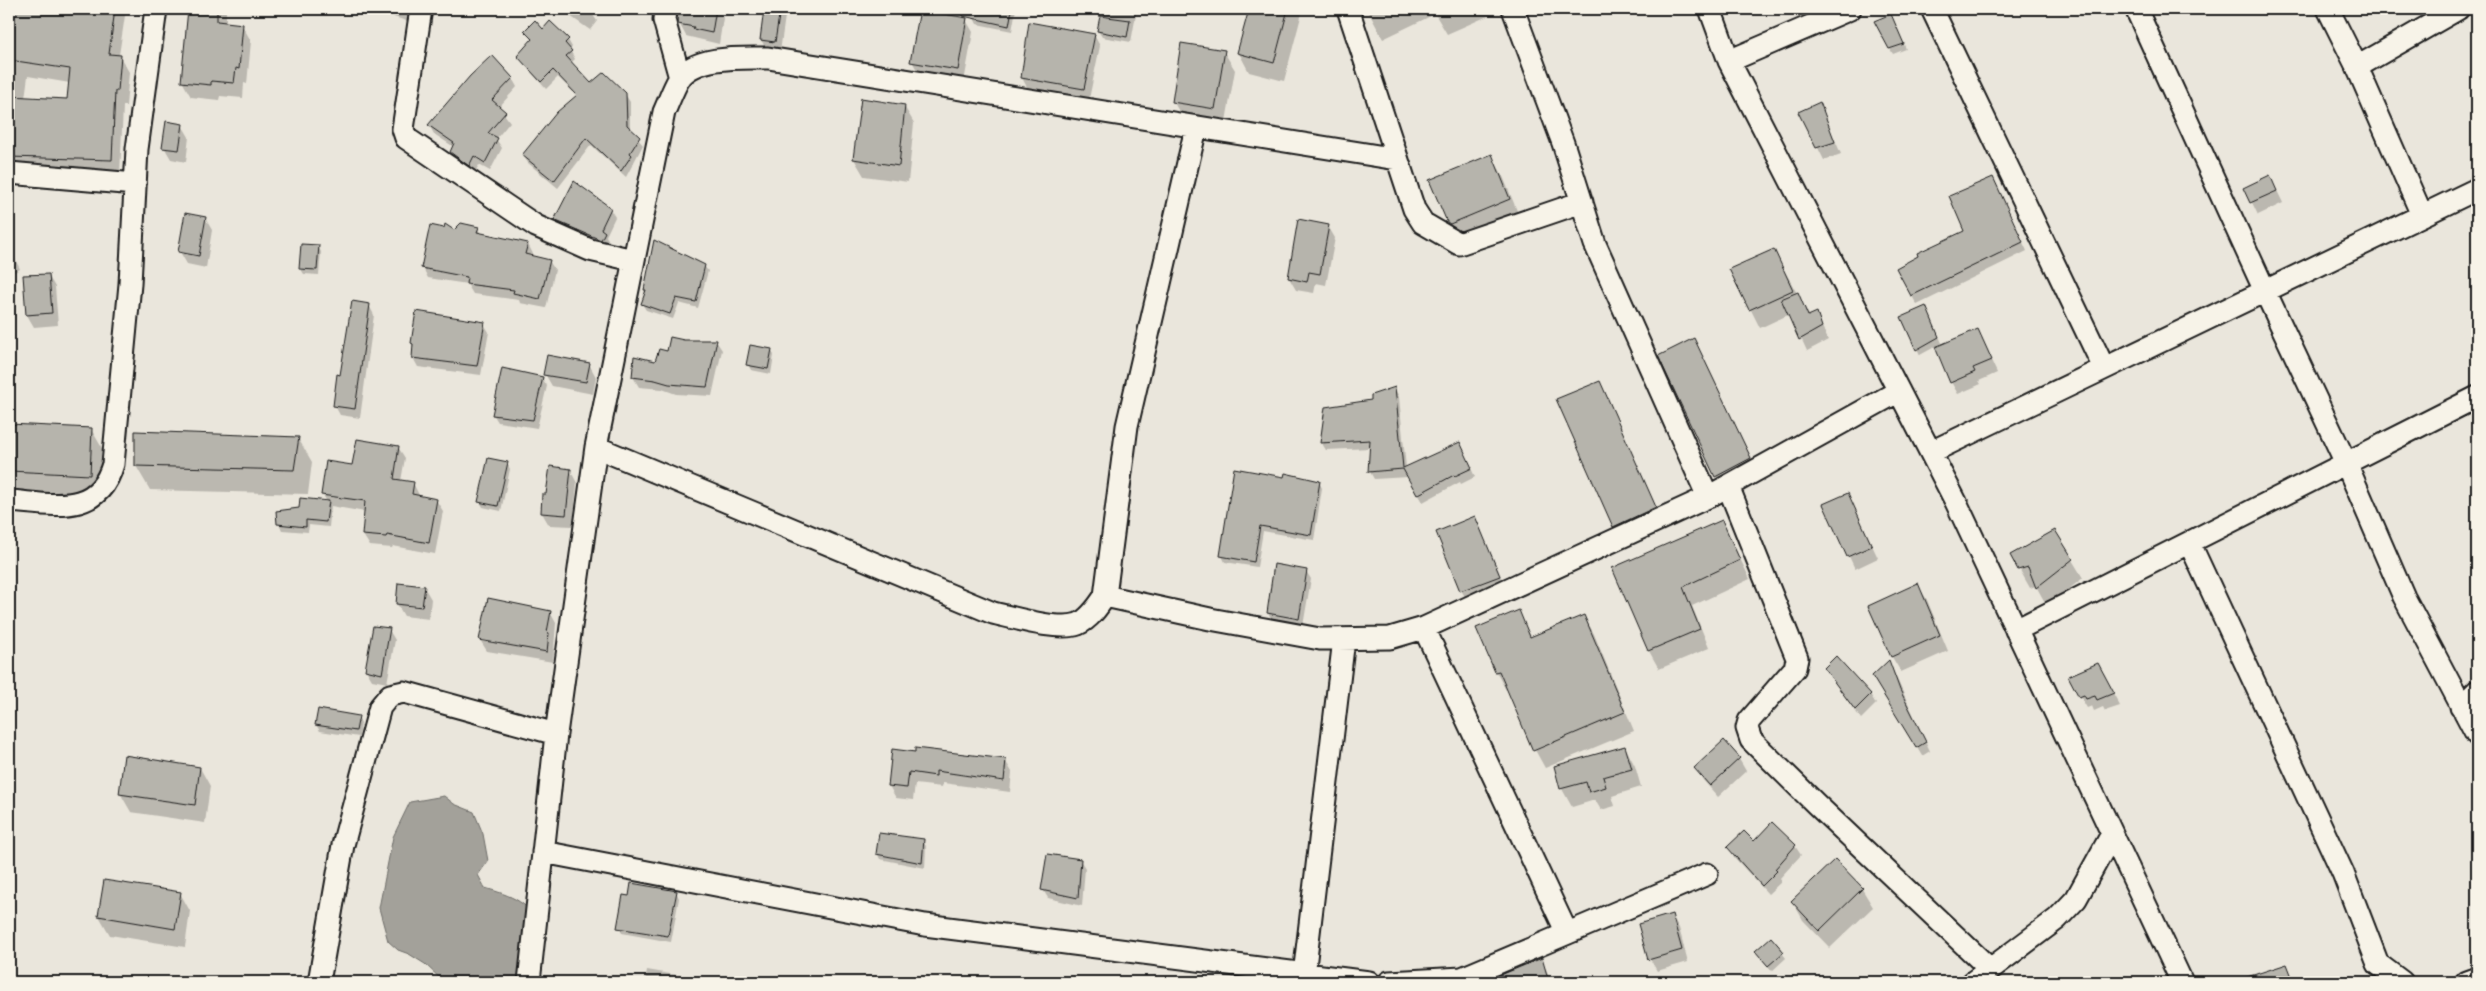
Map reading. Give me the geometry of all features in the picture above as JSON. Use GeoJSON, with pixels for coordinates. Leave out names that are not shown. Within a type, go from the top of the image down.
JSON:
{"type":"FeatureCollection","features":[{"type":"Feature","properties":{"kind":"street"},"geometry":{"type":"LineString","coordinates":[[9,501],[80,504],[99,493],[109,479],[113,464],[122,379],[130,284],[137,149],[156,9]]}},
{"type":"Feature","properties":{"kind":"street"},"geometry":{"type":"LineString","coordinates":[[421,9],[403,129],[406,138],[536,226],[590,250],[633,260]]}},
{"type":"Feature","properties":{"kind":"street"},"geometry":{"type":"LineString","coordinates":[[665,9],[664,20],[680,78]]}},
{"type":"Feature","properties":{"kind":"street"},"geometry":{"type":"LineString","coordinates":[[1348,9],[1414,209],[1423,223],[1459,244],[1582,202]]}},
{"type":"Feature","properties":{"kind":"street"},"geometry":{"type":"LineString","coordinates":[[1513,9],[1564,143],[1595,244],[1617,298],[1647,359],[1708,497]]}},
{"type":"Feature","properties":{"kind":"street"},"geometry":{"type":"LineString","coordinates":[[1710,9],[1728,61],[1931,452],[2182,982]]}},
{"type":"Feature","properties":{"kind":"street"},"geometry":{"type":"LineString","coordinates":[[1728,61],[1850,9]]}},
{"type":"Feature","properties":{"kind":"street"},"geometry":{"type":"LineString","coordinates":[[1932,9],[2104,368]]}},
{"type":"Feature","properties":{"kind":"street"},"geometry":{"type":"LineString","coordinates":[[2136,9],[2346,463],[2404,597],[2477,735]]}},
{"type":"Feature","properties":{"kind":"street"},"geometry":{"type":"LineString","coordinates":[[2328,9],[2357,66],[2422,215]]}},
{"type":"Feature","properties":{"kind":"street"},"geometry":{"type":"LineString","coordinates":[[2357,66],[2458,9]]}},
{"type":"Feature","properties":{"kind":"street"},"geometry":{"type":"LineString","coordinates":[[529,982],[556,734],[596,447],[664,112],[680,78],[699,65],[725,58],[768,58],[1397,159]]}},
{"type":"Feature","properties":{"kind":"street"},"geometry":{"type":"LineString","coordinates":[[596,447],[993,613],[1046,626],[1078,624],[1096,609],[1105,596],[1126,426],[1196,128]]}},
{"type":"Feature","properties":{"kind":"street"},"geometry":{"type":"LineString","coordinates":[[9,173],[135,184]]}},
{"type":"Feature","properties":{"kind":"street"},"geometry":{"type":"LineString","coordinates":[[1931,452],[2477,188]]}},
{"type":"Feature","properties":{"kind":"street"},"geometry":{"type":"LineString","coordinates":[[1105,596],[1210,619],[1320,639],[1390,638],[1424,628],[1708,497],[1899,391]]}},
{"type":"Feature","properties":{"kind":"street"},"geometry":{"type":"LineString","coordinates":[[2016,630],[2190,544],[2477,397]]}},
{"type":"Feature","properties":{"kind":"street"},"geometry":{"type":"LineString","coordinates":[[1728,486],[1796,658],[1795,668],[1750,721],[1747,728],[1751,740],[1990,969]]}},
{"type":"Feature","properties":{"kind":"street"},"geometry":{"type":"LineString","coordinates":[[2190,544],[2342,873],[2378,964],[2402,982]]}},
{"type":"Feature","properties":{"kind":"street"},"geometry":{"type":"LineString","coordinates":[[1424,628],[1567,933]]}},
{"type":"Feature","properties":{"kind":"street"},"geometry":{"type":"LineString","coordinates":[[1304,975],[1344,639]]}},
{"type":"Feature","properties":{"kind":"street"},"geometry":{"type":"LineString","coordinates":[[2461,707],[2477,691]]}},
{"type":"Feature","properties":{"kind":"street"},"geometry":{"type":"LineString","coordinates":[[319,982],[343,845],[380,707],[390,695],[404,692],[556,734]]}},
{"type":"Feature","properties":{"kind":"street"},"geometry":{"type":"LineString","coordinates":[[1973,982],[2057,918],[2076,899],[2112,834]]}},
{"type":"Feature","properties":{"kind":"street"},"geometry":{"type":"LineString","coordinates":[[543,852],[925,925],[1369,982]]}},
{"type":"Feature","properties":{"kind":"street"},"geometry":{"type":"LineString","coordinates":[[1389,982],[1462,978],[1707,874]]}},
{"type":"Feature","properties":{"kind":"street"},"geometry":{"type":"LineString","coordinates":[[2466,982],[2477,978]]}},
{"type":"Feature","properties":{"kind":"shaded area"},"geometry":{"type":"Polygon","coordinates":[[[444,796],[454,804],[474,812],[483,834],[488,861],[478,875],[485,888],[507,895],[523,904],[530,910],[547,937],[528,982],[444,982],[425,964],[409,954],[398,950],[388,941],[379,908],[393,837],[410,802],[444,796]]]}},
{"type":"Feature","properties":{"kind":"building"},"geometry":{"type":"Polygon","coordinates":[[[9,9],[115,9],[109,54],[121,55],[118,91],[115,91],[112,160],[9,157],[9,96],[67,99],[70,69],[9,60],[9,9]]]}},
{"type":"Feature","properties":{"kind":"building"},"geometry":{"type":"Polygon","coordinates":[[[188,9],[217,9],[217,21],[243,24],[239,69],[236,68],[234,83],[211,81],[211,85],[181,82],[188,9]]]}},
{"type":"Feature","properties":{"kind":"building"},"geometry":{"type":"Polygon","coordinates":[[[677,9],[716,9],[712,33],[678,24],[677,9]]]}},
{"type":"Feature","properties":{"kind":"building"},"geometry":{"type":"Polygon","coordinates":[[[764,9],[780,9],[775,42],[760,40],[764,9]]]}},
{"type":"Feature","properties":{"kind":"building"},"geometry":{"type":"Polygon","coordinates":[[[964,9],[1012,9],[1009,26],[963,16],[964,9]]]}},
{"type":"Feature","properties":{"kind":"building"},"geometry":{"type":"Polygon","coordinates":[[[1249,9],[1288,9],[1274,63],[1237,53],[1249,9]]]}},
{"type":"Feature","properties":{"kind":"building"},"geometry":{"type":"Polygon","coordinates":[[[920,10],[967,18],[958,70],[910,62],[920,10]]]}},
{"type":"Feature","properties":{"kind":"building"},"geometry":{"type":"Polygon","coordinates":[[[1891,14],[1904,44],[1889,49],[1874,21],[1891,14]]]}},
{"type":"Feature","properties":{"kind":"building"},"geometry":{"type":"Polygon","coordinates":[[[1100,16],[1130,20],[1127,37],[1097,31],[1100,16]]]}},
{"type":"Feature","properties":{"kind":"building"},"geometry":{"type":"Polygon","coordinates":[[[535,20],[543,29],[550,21],[569,39],[565,43],[572,51],[566,56],[591,83],[604,72],[626,93],[627,125],[640,137],[630,153],[632,155],[621,171],[586,138],[554,181],[522,155],[557,112],[577,95],[553,70],[541,82],[517,56],[532,39],[524,31],[535,20]]]}},
{"type":"Feature","properties":{"kind":"building"},"geometry":{"type":"Polygon","coordinates":[[[1029,22],[1095,34],[1084,89],[1021,78],[1029,22]]]}},
{"type":"Feature","properties":{"kind":"building"},"geometry":{"type":"Polygon","coordinates":[[[1181,43],[1225,50],[1215,109],[1172,102],[1181,43]]]}},
{"type":"Feature","properties":{"kind":"building"},"geometry":{"type":"Polygon","coordinates":[[[492,55],[513,78],[492,100],[506,112],[488,133],[498,138],[485,163],[474,156],[469,166],[450,152],[454,143],[428,125],[470,76],[492,55]]]}},
{"type":"Feature","properties":{"kind":"building"},"geometry":{"type":"Polygon","coordinates":[[[861,98],[905,105],[899,166],[853,159],[861,98]]]}},
{"type":"Feature","properties":{"kind":"building"},"geometry":{"type":"Polygon","coordinates":[[[1820,102],[1835,142],[1816,148],[1798,112],[1820,102]]]}},
{"type":"Feature","properties":{"kind":"building"},"geometry":{"type":"Polygon","coordinates":[[[166,121],[183,124],[179,150],[162,148],[166,121]]]}},
{"type":"Feature","properties":{"kind":"building"},"geometry":{"type":"Polygon","coordinates":[[[1492,154],[1510,199],[1450,224],[1447,222],[1429,180],[1492,154]]]}},
{"type":"Feature","properties":{"kind":"building"},"geometry":{"type":"Polygon","coordinates":[[[2270,175],[2277,191],[2250,203],[2243,188],[2270,175]]]}},
{"type":"Feature","properties":{"kind":"building"},"geometry":{"type":"Polygon","coordinates":[[[1993,177],[2023,242],[1911,296],[1896,268],[1918,256],[1917,253],[1964,231],[1949,196],[1993,177]]]}},
{"type":"Feature","properties":{"kind":"building"},"geometry":{"type":"Polygon","coordinates":[[[574,181],[611,208],[601,229],[605,232],[601,240],[554,220],[574,181]]]}},
{"type":"Feature","properties":{"kind":"building"},"geometry":{"type":"Polygon","coordinates":[[[185,213],[206,217],[199,256],[178,252],[185,213]]]}},
{"type":"Feature","properties":{"kind":"building"},"geometry":{"type":"Polygon","coordinates":[[[1298,219],[1329,225],[1320,274],[1309,272],[1307,282],[1288,278],[1298,219]]]}},
{"type":"Feature","properties":{"kind":"building"},"geometry":{"type":"Polygon","coordinates":[[[461,223],[479,227],[477,232],[528,243],[525,254],[550,260],[540,299],[513,293],[514,290],[466,284],[467,277],[421,268],[430,225],[444,228],[445,224],[454,230],[461,223]]]}},
{"type":"Feature","properties":{"kind":"building"},"geometry":{"type":"Polygon","coordinates":[[[654,240],[705,265],[696,302],[676,298],[670,314],[641,304],[646,290],[644,290],[654,240]]]}},
{"type":"Feature","properties":{"kind":"building"},"geometry":{"type":"Polygon","coordinates":[[[301,244],[319,245],[317,270],[299,269],[301,244]]]}},
{"type":"Feature","properties":{"kind":"building"},"geometry":{"type":"Polygon","coordinates":[[[1774,249],[1793,290],[1749,310],[1729,269],[1774,249]]]}},
{"type":"Feature","properties":{"kind":"building"},"geometry":{"type":"Polygon","coordinates":[[[49,274],[52,313],[26,315],[23,275],[49,274]]]}},
{"type":"Feature","properties":{"kind":"building"},"geometry":{"type":"Polygon","coordinates":[[[1798,292],[1808,316],[1817,312],[1822,327],[1799,340],[1781,299],[1798,292]]]}},
{"type":"Feature","properties":{"kind":"building"},"geometry":{"type":"Polygon","coordinates":[[[352,301],[370,304],[355,409],[333,406],[337,374],[340,375],[352,301]]]}},
{"type":"Feature","properties":{"kind":"building"},"geometry":{"type":"Polygon","coordinates":[[[1926,306],[1939,337],[1916,350],[1901,317],[1926,306]]]}},
{"type":"Feature","properties":{"kind":"building"},"geometry":{"type":"Polygon","coordinates":[[[416,311],[485,322],[477,366],[412,358],[413,344],[411,343],[416,311]]]}},
{"type":"Feature","properties":{"kind":"building"},"geometry":{"type":"Polygon","coordinates":[[[1978,329],[1992,360],[1973,368],[1975,372],[1950,383],[1935,347],[1978,329]]]}},
{"type":"Feature","properties":{"kind":"building"},"geometry":{"type":"Polygon","coordinates":[[[670,337],[684,340],[717,340],[707,387],[669,384],[632,377],[634,356],[655,361],[659,349],[667,351],[670,337]]]}},
{"type":"Feature","properties":{"kind":"building"},"geometry":{"type":"Polygon","coordinates":[[[1694,338],[1751,458],[1715,477],[1658,356],[1694,338]]]}},
{"type":"Feature","properties":{"kind":"building"},"geometry":{"type":"Polygon","coordinates":[[[750,345],[772,349],[768,369],[746,365],[750,345]]]}},
{"type":"Feature","properties":{"kind":"building"},"geometry":{"type":"Polygon","coordinates":[[[547,355],[590,363],[586,382],[543,375],[547,355]]]}},
{"type":"Feature","properties":{"kind":"building"},"geometry":{"type":"Polygon","coordinates":[[[502,368],[543,377],[533,420],[492,415],[502,368]]]}},
{"type":"Feature","properties":{"kind":"building"},"geometry":{"type":"Polygon","coordinates":[[[1600,381],[1656,507],[1613,527],[1556,399],[1600,381]]]}},
{"type":"Feature","properties":{"kind":"building"},"geometry":{"type":"Polygon","coordinates":[[[1395,387],[1403,468],[1460,442],[1472,468],[1454,475],[1417,495],[1403,469],[1368,472],[1370,440],[1320,443],[1325,407],[1371,400],[1371,395],[1395,387]]]}},
{"type":"Feature","properties":{"kind":"building"},"geometry":{"type":"Polygon","coordinates":[[[9,424],[92,428],[90,475],[9,471],[9,424]]]}},
{"type":"Feature","properties":{"kind":"building"},"geometry":{"type":"Polygon","coordinates":[[[135,431],[299,437],[294,470],[135,466],[135,431]]]}},
{"type":"Feature","properties":{"kind":"building"},"geometry":{"type":"Polygon","coordinates":[[[357,439],[399,446],[394,479],[414,482],[412,494],[437,499],[429,543],[387,535],[386,537],[362,535],[365,501],[321,495],[326,461],[352,465],[357,439]]]}},
{"type":"Feature","properties":{"kind":"building"},"geometry":{"type":"Polygon","coordinates":[[[488,458],[508,462],[498,506],[478,502],[488,458]]]}},
{"type":"Feature","properties":{"kind":"building"},"geometry":{"type":"Polygon","coordinates":[[[550,466],[571,469],[566,515],[541,513],[542,494],[546,494],[550,466]]]}},
{"type":"Feature","properties":{"kind":"building"},"geometry":{"type":"Polygon","coordinates":[[[1234,468],[1284,477],[1285,473],[1320,481],[1311,535],[1260,526],[1254,562],[1220,556],[1234,468]]]}},
{"type":"Feature","properties":{"kind":"building"},"geometry":{"type":"Polygon","coordinates":[[[1848,493],[1872,546],[1847,557],[1823,504],[1848,493]]]}},
{"type":"Feature","properties":{"kind":"building"},"geometry":{"type":"Polygon","coordinates":[[[300,498],[329,501],[326,522],[306,520],[306,527],[277,524],[276,511],[299,508],[300,498]]]}},
{"type":"Feature","properties":{"kind":"building"},"geometry":{"type":"Polygon","coordinates":[[[1475,516],[1500,576],[1460,591],[1436,532],[1475,516]]]}},
{"type":"Feature","properties":{"kind":"building"},"geometry":{"type":"Polygon","coordinates":[[[1722,520],[1740,560],[1683,587],[1700,629],[1648,651],[1612,568],[1722,520]]]}},
{"type":"Feature","properties":{"kind":"building"},"geometry":{"type":"Polygon","coordinates":[[[2055,530],[2073,559],[2036,588],[2028,567],[2018,570],[2010,555],[2055,530]]]}},
{"type":"Feature","properties":{"kind":"building"},"geometry":{"type":"Polygon","coordinates":[[[1274,564],[1307,570],[1299,619],[1267,613],[1274,564]]]}},
{"type":"Feature","properties":{"kind":"building"},"geometry":{"type":"Polygon","coordinates":[[[398,583],[425,586],[422,607],[396,604],[398,583]]]}},
{"type":"Feature","properties":{"kind":"building"},"geometry":{"type":"Polygon","coordinates":[[[1918,583],[1940,635],[1891,657],[1868,606],[1918,583]]]}},
{"type":"Feature","properties":{"kind":"building"},"geometry":{"type":"Polygon","coordinates":[[[488,598],[551,611],[547,632],[549,633],[547,652],[479,640],[488,598]]]}},
{"type":"Feature","properties":{"kind":"building"},"geometry":{"type":"Polygon","coordinates":[[[1519,610],[1530,637],[1584,615],[1625,712],[1533,751],[1499,671],[1495,672],[1476,628],[1519,610]]]}},
{"type":"Feature","properties":{"kind":"building"},"geometry":{"type":"Polygon","coordinates":[[[373,626],[390,628],[382,674],[365,670],[373,626]]]}},
{"type":"Feature","properties":{"kind":"building"},"geometry":{"type":"Polygon","coordinates":[[[1836,656],[1871,694],[1855,710],[1824,668],[1836,656]]]}},
{"type":"Feature","properties":{"kind":"building"},"geometry":{"type":"Polygon","coordinates":[[[1889,660],[1900,690],[1926,742],[1916,748],[1872,676],[1889,660]]]}},
{"type":"Feature","properties":{"kind":"building"},"geometry":{"type":"Polygon","coordinates":[[[2098,663],[2114,693],[2097,700],[2095,696],[2086,699],[2084,695],[2079,697],[2068,676],[2098,663]]]}},
{"type":"Feature","properties":{"kind":"building"},"geometry":{"type":"Polygon","coordinates":[[[318,709],[359,716],[356,731],[315,725],[318,709]]]}},
{"type":"Feature","properties":{"kind":"building"},"geometry":{"type":"Polygon","coordinates":[[[1724,740],[1740,758],[1710,786],[1694,768],[1724,740]]]}},
{"type":"Feature","properties":{"kind":"building"},"geometry":{"type":"Polygon","coordinates":[[[1625,746],[1632,769],[1603,777],[1606,787],[1589,792],[1586,782],[1560,789],[1554,766],[1625,746]]]}},
{"type":"Feature","properties":{"kind":"building"},"geometry":{"type":"Polygon","coordinates":[[[915,748],[1006,759],[1004,781],[936,771],[936,776],[909,772],[907,788],[888,786],[892,749],[915,752],[915,748]]]}},
{"type":"Feature","properties":{"kind":"building"},"geometry":{"type":"Polygon","coordinates":[[[124,755],[200,767],[195,805],[119,794],[124,755]]]}},
{"type":"Feature","properties":{"kind":"building"},"geometry":{"type":"Polygon","coordinates":[[[1772,822],[1796,845],[1775,869],[1777,871],[1762,886],[1727,847],[1744,831],[1754,841],[1772,822]]]}},
{"type":"Feature","properties":{"kind":"building"},"geometry":{"type":"Polygon","coordinates":[[[879,833],[924,839],[922,863],[876,854],[879,833]]]}},
{"type":"Feature","properties":{"kind":"building"},"geometry":{"type":"Polygon","coordinates":[[[1047,854],[1081,859],[1078,898],[1041,890],[1047,854]]]}},
{"type":"Feature","properties":{"kind":"building"},"geometry":{"type":"Polygon","coordinates":[[[1835,859],[1863,888],[1819,931],[1791,901],[1835,859]]]}},
{"type":"Feature","properties":{"kind":"building"},"geometry":{"type":"Polygon","coordinates":[[[104,880],[181,892],[175,929],[98,916],[104,880]]]}},
{"type":"Feature","properties":{"kind":"building"},"geometry":{"type":"Polygon","coordinates":[[[631,883],[677,891],[668,936],[617,928],[623,895],[629,896],[631,883]]]}},
{"type":"Feature","properties":{"kind":"building"},"geometry":{"type":"Polygon","coordinates":[[[1672,914],[1682,950],[1648,960],[1638,924],[1672,914]]]}},
{"type":"Feature","properties":{"kind":"building"},"geometry":{"type":"Polygon","coordinates":[[[1771,937],[1784,952],[1768,966],[1755,951],[1771,937]]]}},
{"type":"Feature","properties":{"kind":"building"},"geometry":{"type":"Polygon","coordinates":[[[1542,958],[1549,982],[1484,982],[1491,979],[1542,958]]]}},
{"type":"Feature","properties":{"kind":"building"},"geometry":{"type":"Polygon","coordinates":[[[2287,964],[2294,982],[2242,982],[2241,979],[2287,964]]]}}]}
